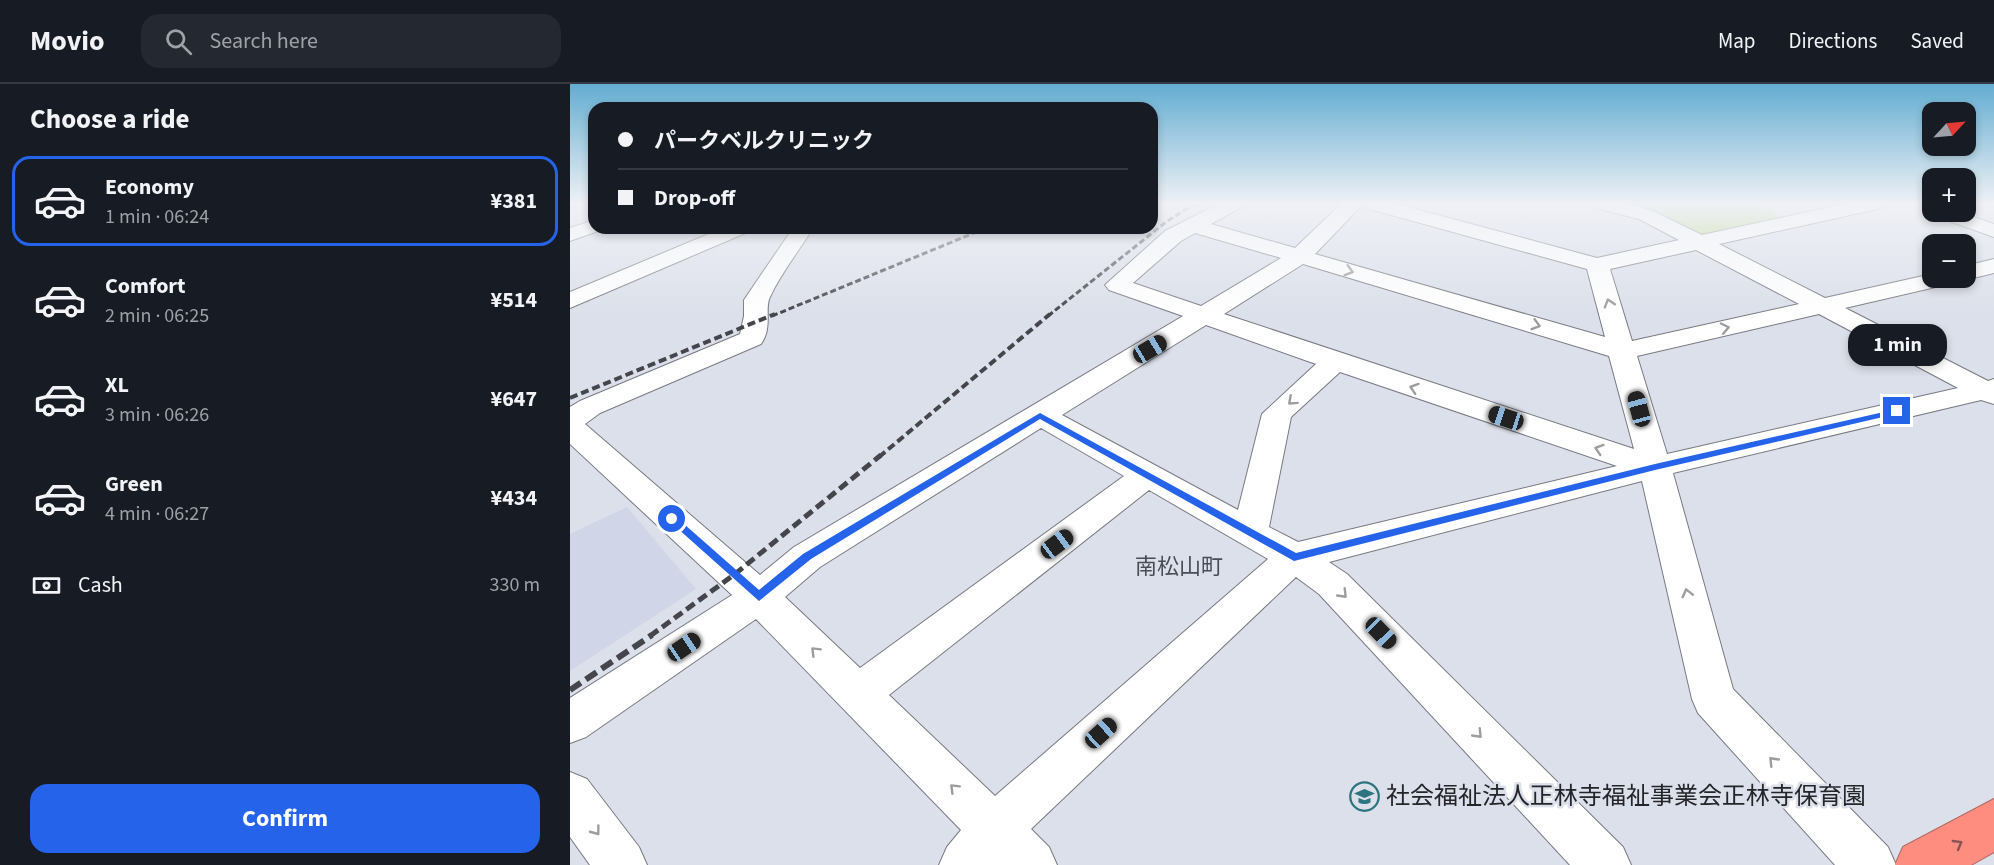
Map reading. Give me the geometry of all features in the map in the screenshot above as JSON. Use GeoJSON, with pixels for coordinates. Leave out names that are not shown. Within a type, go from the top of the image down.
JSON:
{"type":"FeatureCollection","features":[{"type":"Feature","properties":{"kind":"highway"},"geometry":{"type":"LineString","coordinates":[[1922,865],[1994,824]]}},
{"type":"Feature","properties":{"kind":"street"},"geometry":{"type":"LineString","coordinates":[[570,301],[712,240]]}},
{"type":"Feature","properties":{"kind":"street"},"geometry":{"type":"LineString","coordinates":[[570,421],[590,406],[752,338],[757,316],[756,300],[795,240]]}},
{"type":"Feature","properties":{"kind":"street"},"geometry":{"type":"LineString","coordinates":[[1168,240],[1117,285],[1335,361],[1655,467]]}},
{"type":"Feature","properties":{"kind":"street"},"geometry":{"type":"LineString","coordinates":[[1244,240],[1623,351],[1922,283]]}},
{"type":"Feature","properties":{"kind":"street"},"geometry":{"type":"LineString","coordinates":[[570,723],[759,597],[807,557],[1206,315],[1299,257],[1316,240]]}},
{"type":"Feature","properties":{"kind":"street"},"geometry":{"type":"LineString","coordinates":[[1507,240],[1598,265],[1711,240]]}},
{"type":"Feature","properties":{"kind":"street"},"geometry":{"type":"LineString","coordinates":[[1695,240],[1991,391]]}},
{"type":"Feature","properties":{"kind":"street"},"geometry":{"type":"LineString","coordinates":[[1598,265],[1655,467],[1714,699],[1870,865]]}},
{"type":"Feature","properties":{"kind":"street"},"geometry":{"type":"LineString","coordinates":[[1976,270],[1994,266]]}},
{"type":"Feature","properties":{"kind":"street"},"geometry":{"type":"LineString","coordinates":[[1250,533],[1277,414],[1335,361]]}},
{"type":"Feature","properties":{"kind":"street"},"geometry":{"type":"LineString","coordinates":[[980,847],[1294,557],[1655,467],[1991,391]]}},
{"type":"Feature","properties":{"kind":"street"},"geometry":{"type":"LineString","coordinates":[[1040,416],[1294,557],[1333,584],[1605,865]]}},
{"type":"Feature","properties":{"kind":"street"},"geometry":{"type":"LineString","coordinates":[[570,427],[759,597],[858,694],[980,847],[1031,865]]}},
{"type":"Feature","properties":{"kind":"street"},"geometry":{"type":"LineString","coordinates":[[858,694],[1147,475]]}},
{"type":"Feature","properties":{"kind":"street"},"geometry":{"type":"LineString","coordinates":[[570,796],[621,865]]}},
{"type":"Feature","properties":{"kind":"shaded area"},"geometry":{"type":"Polygon","coordinates":[[[627,507],[696,589],[570,671],[570,534],[627,507]]]}},
{"type":"Feature","properties":{"kind":"railway"},"geometry":{"type":"LineString","coordinates":[[772,316],[956,240]]}},
{"type":"Feature","properties":{"kind":"railway"},"geometry":{"type":"LineString","coordinates":[[1048,316],[1143,240]]}},
{"type":"Feature","properties":{"kind":"railway"},"geometry":{"type":"LineString","coordinates":[[570,398],[775,314]]}},
{"type":"Feature","properties":{"kind":"railway"},"geometry":{"type":"LineString","coordinates":[[879,457],[1050,314]]}},
{"type":"Feature","properties":{"kind":"railway"},"geometry":{"type":"LineString","coordinates":[[650,636],[735,574],[881,455]]}},
{"type":"Feature","properties":{"kind":"railway"},"geometry":{"type":"LineString","coordinates":[[570,690],[652,635]]}},
{"type":"Feature","properties":{"kind":"place","name":"社会福祉法人正林寺福祉事業会正林寺保育園"},"geometry":{"type":"Point","coordinates":[1365,796]}},
{"type":"Feature","properties":{"kind":"district","name":"南松山町"},"geometry":{"type":"Point","coordinates":[1179,567]}},
{"type":"Feature","properties":{"kind":"route"},"geometry":{"type":"LineString","coordinates":[[672,519],[759,597],[807,557],[1040,416],[1294,557],[1655,467],[1897,411]]}}]}
